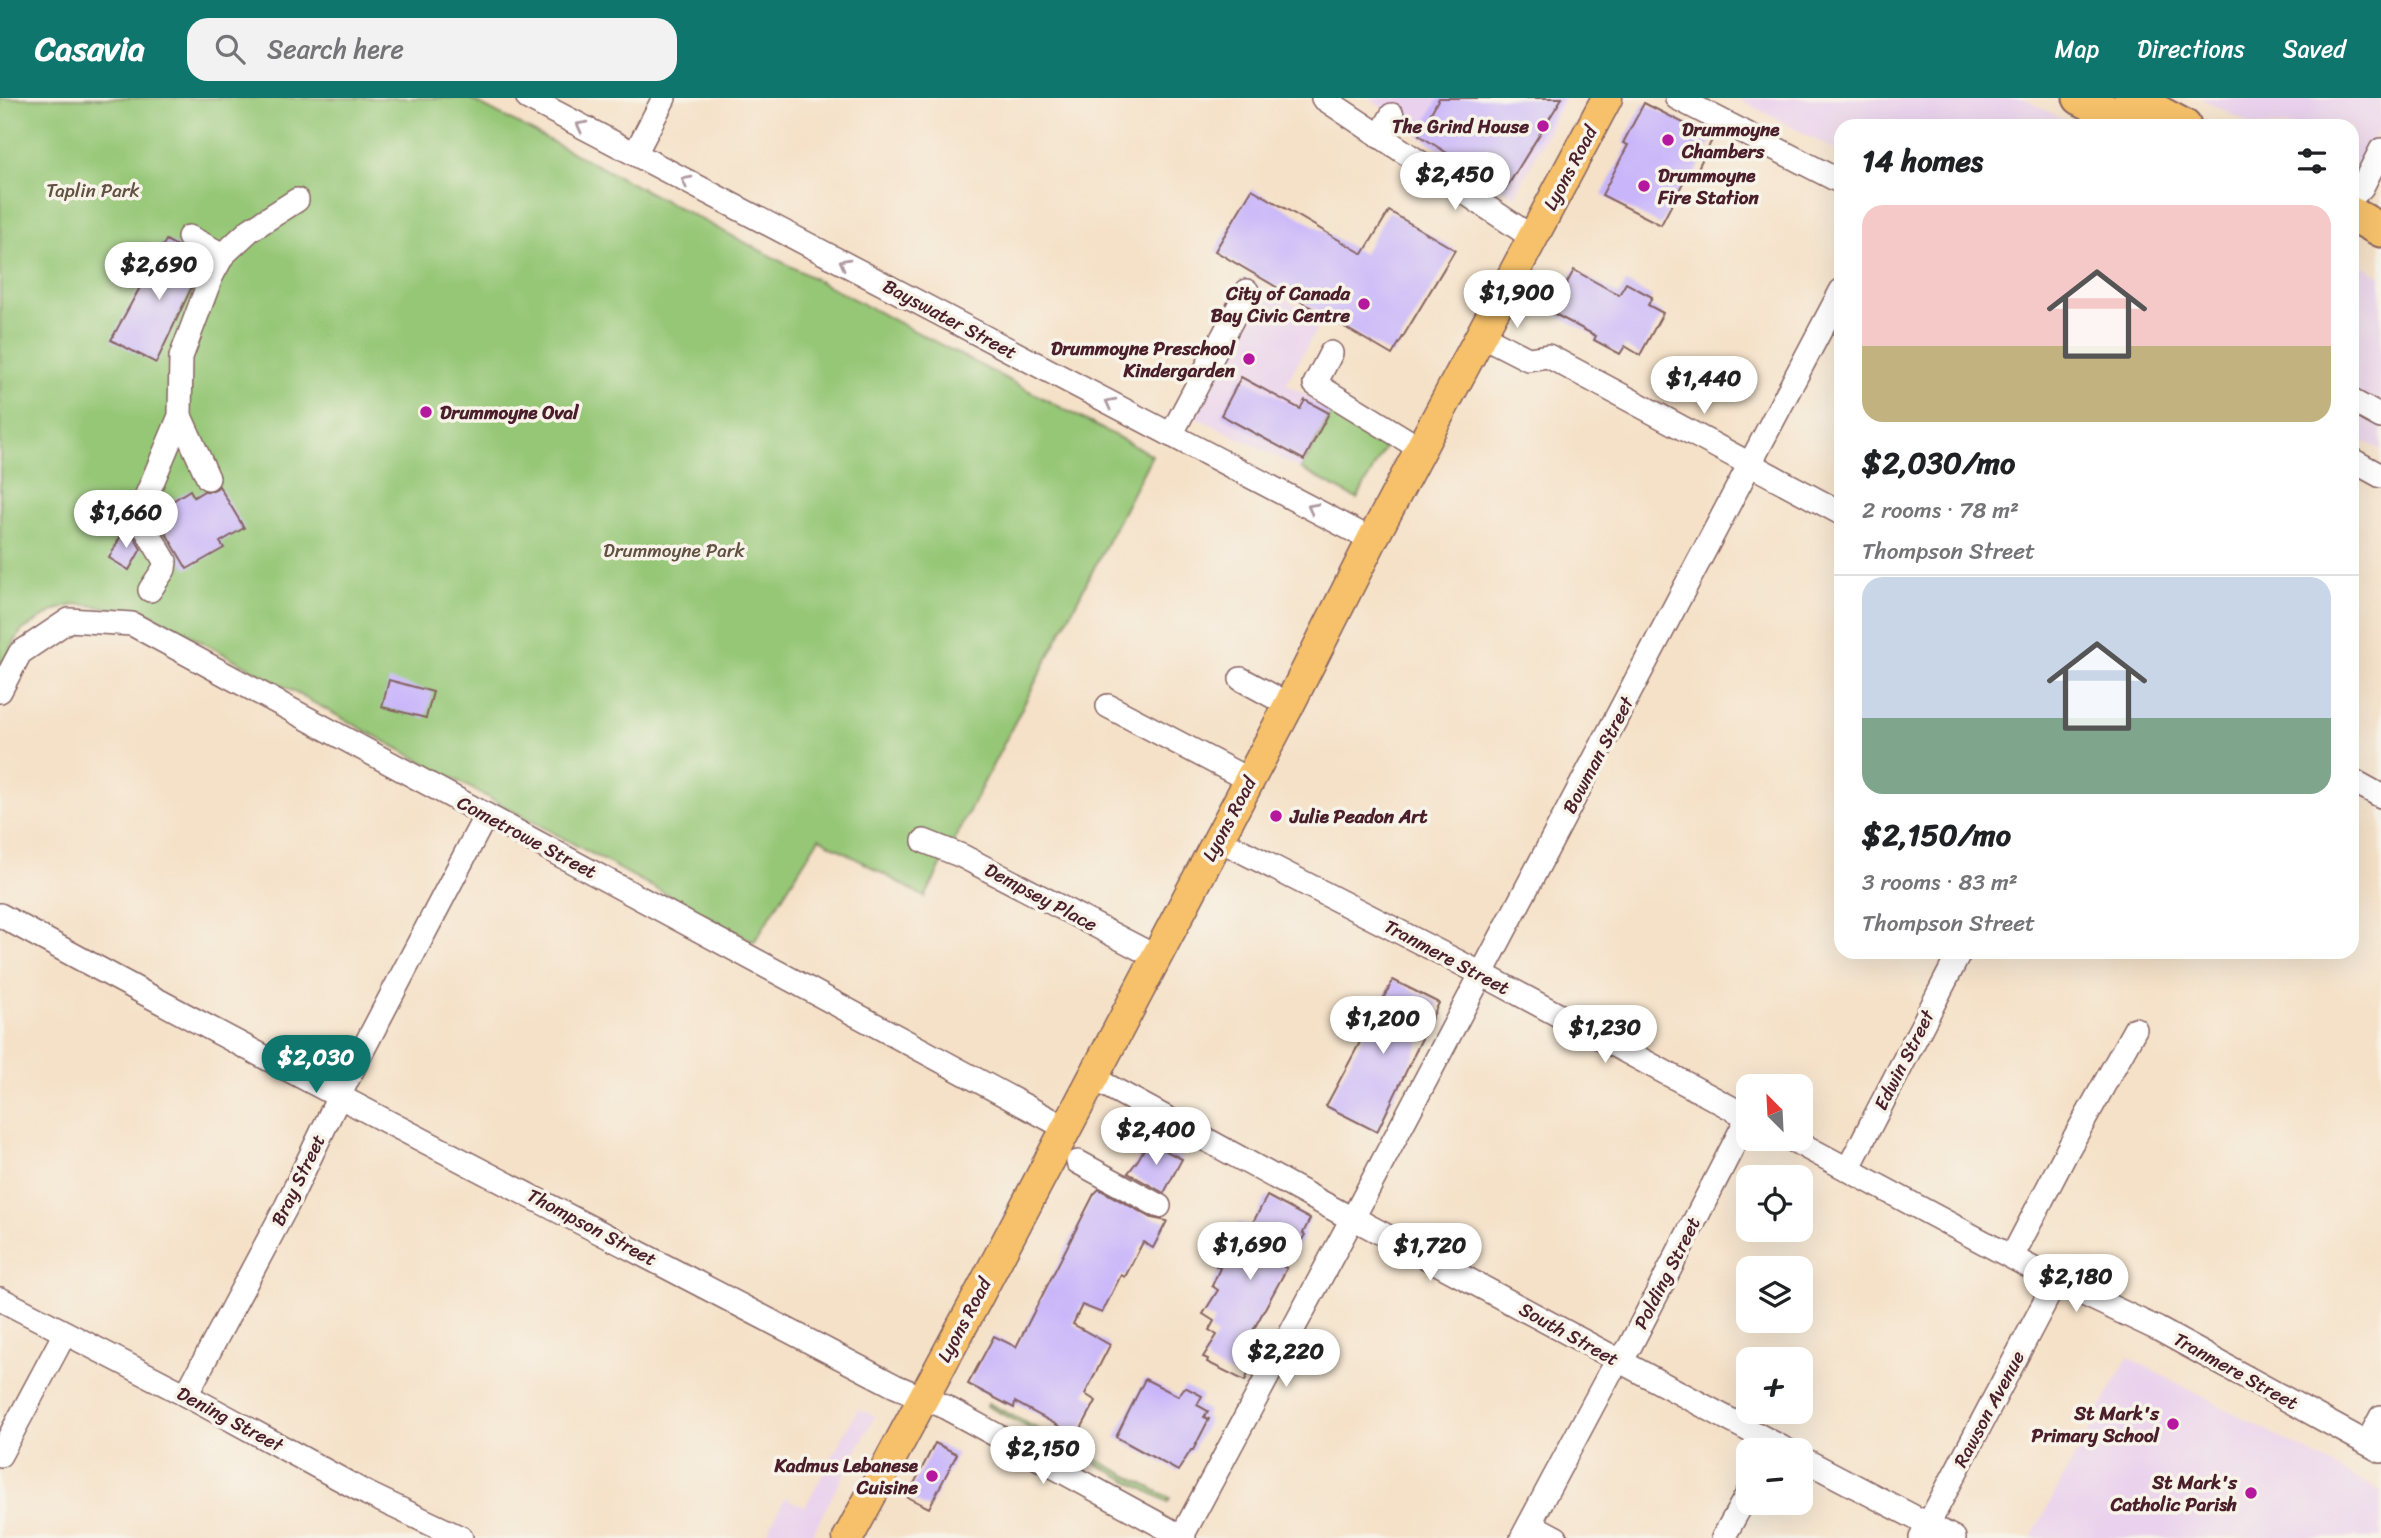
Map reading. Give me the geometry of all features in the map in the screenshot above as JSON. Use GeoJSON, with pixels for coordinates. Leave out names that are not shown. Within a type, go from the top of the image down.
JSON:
{"type":"FeatureCollection","features":[{"type":"Feature","properties":{"kind":"highway"},"geometry":{"type":"LineString","coordinates":[[2080,98],[2122,119]]}},
{"type":"Feature","properties":{"kind":"highway"},"geometry":{"type":"LineString","coordinates":[[2131,98],[2171,119]]}},
{"type":"Feature","properties":{"kind":"highway"},"geometry":{"type":"LineString","coordinates":[[2359,218],[2381,230]]}},
{"type":"Feature","properties":{"kind":"highway"},"geometry":{"type":"LineString","coordinates":[[2359,244],[2381,255]]}},
{"type":"Feature","properties":{"kind":"main road","name":"Lyons Road"},"geometry":{"type":"LineString","coordinates":[[848,1538],[1093,1078],[1289,705],[1372,540],[1607,98]]}},
{"type":"Feature","properties":{"kind":"street","name":"Bayswater Street"},"geometry":{"type":"LineString","coordinates":[[528,98],[1372,540]]}},
{"type":"Feature","properties":{"kind":"street"},"geometry":{"type":"LineString","coordinates":[[635,154],[664,98]]}},
{"type":"Feature","properties":{"kind":"street"},"geometry":{"type":"LineString","coordinates":[[1323,98],[1533,238]]}},
{"type":"Feature","properties":{"kind":"street"},"geometry":{"type":"LineString","coordinates":[[1677,98],[1834,178]]}},
{"type":"Feature","properties":{"kind":"street"},"geometry":{"type":"LineString","coordinates":[[1380,136],[1392,115]]}},
{"type":"Feature","properties":{"kind":"street"},"geometry":{"type":"LineString","coordinates":[[2359,190],[2381,150]]}},
{"type":"Feature","properties":{"kind":"street"},"geometry":{"type":"LineString","coordinates":[[149,590],[164,569],[165,561],[138,516],[180,416],[181,357],[211,277],[223,255],[250,230],[297,200]]}},
{"type":"Feature","properties":{"kind":"street"},"geometry":{"type":"LineString","coordinates":[[189,237],[223,255]]}},
{"type":"Feature","properties":{"kind":"street"},"geometry":{"type":"LineString","coordinates":[[1171,435],[1247,291]]}},
{"type":"Feature","properties":{"kind":"street","name":"Bowman Street"},"geometry":{"type":"LineString","coordinates":[[1182,1538],[1834,305]]}},
{"type":"Feature","properties":{"kind":"street"},"geometry":{"type":"LineString","coordinates":[[1481,335],[1528,359],[1548,356],[1834,509]]}},
{"type":"Feature","properties":{"kind":"street"},"geometry":{"type":"LineString","coordinates":[[1331,353],[1315,384],[1421,449]]}},
{"type":"Feature","properties":{"kind":"street"},"geometry":{"type":"LineString","coordinates":[[2359,405],[2381,417]]}},
{"type":"Feature","properties":{"kind":"street"},"geometry":{"type":"LineString","coordinates":[[180,416],[208,478]]}},
{"type":"Feature","properties":{"kind":"street"},"geometry":{"type":"LineString","coordinates":[[2359,464],[2381,476]]}},
{"type":"Feature","properties":{"kind":"street","name":"Cometrowe Street"},"geometry":{"type":"LineString","coordinates":[[0,691],[20,653],[69,620],[132,624],[1066,1128]]}},
{"type":"Feature","properties":{"kind":"street"},"geometry":{"type":"LineString","coordinates":[[1241,679],[1289,705]]}},
{"type":"Feature","properties":{"kind":"street"},"geometry":{"type":"LineString","coordinates":[[1108,706],[1249,780]]}},
{"type":"Feature","properties":{"kind":"street"},"geometry":{"type":"LineString","coordinates":[[2359,784],[2381,796]]}},
{"type":"Feature","properties":{"kind":"street","name":"Bray Street"},"geometry":{"type":"LineString","coordinates":[[186,1395],[286,1207],[340,1095],[486,815]]}},
{"type":"Feature","properties":{"kind":"street","name":"Tranmere Street"},"geometry":{"type":"LineString","coordinates":[[1218,839],[1482,974],[1736,1111]]}},
{"type":"Feature","properties":{"kind":"street","name":"Dempsey Place"},"geometry":{"type":"LineString","coordinates":[[924,841],[961,856],[1156,957]]}},
{"type":"Feature","properties":{"kind":"street","name":"Thompson Street"},"geometry":{"type":"LineString","coordinates":[[0,915],[198,1024],[340,1095],[895,1386],[923,1396],[1182,1538]]}},
{"type":"Feature","properties":{"kind":"street","name":"Edwin Street"},"geometry":{"type":"LineString","coordinates":[[1848,1169],[1955,959]]}},
{"type":"Feature","properties":{"kind":"street"},"geometry":{"type":"LineString","coordinates":[[2012,1257],[2135,1029]]}},
{"type":"Feature","properties":{"kind":"street","name":"South Street"},"geometry":{"type":"LineString","coordinates":[[1093,1078],[1760,1438]]}},
{"type":"Feature","properties":{"kind":"street","name":"Polding Street"},"geometry":{"type":"LineString","coordinates":[[1526,1531],[1610,1373],[1629,1348],[1736,1140]]}},
{"type":"Feature","properties":{"kind":"street","name":"Tranmere Street"},"geometry":{"type":"LineString","coordinates":[[1813,1151],[2056,1281],[2158,1329],[2374,1447]]}},
{"type":"Feature","properties":{"kind":"street"},"geometry":{"type":"LineString","coordinates":[[1078,1162],[1159,1206]]}},
{"type":"Feature","properties":{"kind":"street","name":"Rawson Avenue"},"geometry":{"type":"LineString","coordinates":[[1925,1531],[2056,1281]]}},
{"type":"Feature","properties":{"kind":"street","name":"Dening Street"},"geometry":{"type":"LineString","coordinates":[[0,1299],[186,1395],[368,1494],[461,1538]]}},
{"type":"Feature","properties":{"kind":"street"},"geometry":{"type":"LineString","coordinates":[[0,1455],[65,1333]]}},
{"type":"Feature","properties":{"kind":"street"},"geometry":{"type":"LineString","coordinates":[[2374,1447],[2381,1417]]}},
{"type":"Feature","properties":{"kind":"street"},"geometry":{"type":"LineString","coordinates":[[1813,1465],[1925,1531],[1954,1538]]}},
{"type":"Feature","properties":{"kind":"street"},"geometry":{"type":"LineString","coordinates":[[1723,1538],[1736,1515]]}},
{"type":"Feature","properties":{"kind":"street"},"geometry":{"type":"LineString","coordinates":[[1526,1531],[1556,1538]]}},
{"type":"Feature","properties":{"kind":"shaded area"},"geometry":{"type":"Polygon","coordinates":[[[1369,98],[1565,98],[1515,196],[1419,135],[1369,98]]]}},
{"type":"Feature","properties":{"kind":"shaded area"},"geometry":{"type":"Polygon","coordinates":[[[1737,98],[2023,98],[2063,119],[1834,119],[1834,149],[1737,98]]]}},
{"type":"Feature","properties":{"kind":"shaded area"},"geometry":{"type":"Polygon","coordinates":[[[2200,98],[2381,98],[2381,126],[2359,167],[2359,119],[2240,119],[2200,98]]]}},
{"type":"Feature","properties":{"kind":"shaded area"},"geometry":{"type":"Polygon","coordinates":[[[2359,264],[2381,276],[2381,450],[2359,439],[2359,264]]]}},
{"type":"Feature","properties":{"kind":"shaded area","name":"Drummoyne Preschool Kindergarden"},"geometry":{"type":"Polygon","coordinates":[[[1244,277],[1322,319],[1286,384],[1333,410],[1301,469],[1174,406],[1244,277]]]}},
{"type":"Feature","properties":{"kind":"shaded area","name":"St Mark's Primary School"},"geometry":{"type":"Polygon","coordinates":[[[2128,1357],[2381,1491],[2381,1538],[2031,1538],[2128,1357]]]}},
{"type":"Feature","properties":{"kind":"shaded area"},"geometry":{"type":"Polygon","coordinates":[[[858,1409],[875,1416],[810,1538],[764,1538],[785,1498],[805,1507],[858,1409]]]}},
{"type":"Feature","properties":{"kind":"green space","name":"Drummoyne Park"},"geometry":{"type":"Polygon","coordinates":[[[0,98],[468,98],[1152,455],[925,897],[819,838],[754,942],[147,612],[78,604],[55,610],[21,631],[0,668],[0,98]]]}},
{"type":"Feature","properties":{"kind":"green space"},"geometry":{"type":"Polygon","coordinates":[[[1333,410],[1389,440],[1357,499],[1301,469],[1333,410]]]}},
{"type":"Feature","properties":{"kind":"green space"},"geometry":{"type":"Polygon","coordinates":[[[988,1403],[1170,1498],[1168,1502],[987,1406],[988,1403]]]}},
{"type":"Feature","properties":{"kind":"building"},"geometry":{"type":"Polygon","coordinates":[[[1439,98],[1562,98],[1505,190],[1419,135],[1439,98]]]}},
{"type":"Feature","properties":{"kind":"building"},"geometry":{"type":"Polygon","coordinates":[[[1644,103],[1713,138],[1693,178],[1687,175],[1661,225],[1602,195],[1628,145],[1623,143],[1644,103]]]}},
{"type":"Feature","properties":{"kind":"building","name":"City of Canada Bay Civic Centre"},"geometry":{"type":"Polygon","coordinates":[[[1252,189],[1363,254],[1389,211],[1455,250],[1392,355],[1215,251],[1252,189]]]}},
{"type":"Feature","properties":{"kind":"building"},"geometry":{"type":"Polygon","coordinates":[[[166,240],[204,261],[156,363],[111,340],[166,240]]]}},
{"type":"Feature","properties":{"kind":"building"},"geometry":{"type":"Polygon","coordinates":[[[1574,270],[1619,295],[1626,283],[1652,297],[1648,305],[1663,313],[1640,355],[1625,346],[1620,354],[1594,340],[1596,336],[1551,312],[1574,270]]]}},
{"type":"Feature","properties":{"kind":"building"},"geometry":{"type":"Polygon","coordinates":[[[1241,377],[1300,409],[1305,400],[1329,413],[1304,460],[1221,415],[1241,377]]]}},
{"type":"Feature","properties":{"kind":"building"},"geometry":{"type":"Polygon","coordinates":[[[219,486],[244,528],[220,542],[224,548],[187,569],[154,513],[190,490],[194,497],[204,491],[213,491],[219,486]]]}},
{"type":"Feature","properties":{"kind":"building"},"geometry":{"type":"Polygon","coordinates":[[[125,528],[131,532],[141,549],[129,570],[109,558],[125,528]]]}},
{"type":"Feature","properties":{"kind":"building"},"geometry":{"type":"Polygon","coordinates":[[[389,680],[433,692],[426,718],[382,707],[389,680]]]}},
{"type":"Feature","properties":{"kind":"building"},"geometry":{"type":"Polygon","coordinates":[[[1393,980],[1439,1003],[1377,1132],[1326,1106],[1393,980]]]}},
{"type":"Feature","properties":{"kind":"building"},"geometry":{"type":"Polygon","coordinates":[[[1148,1142],[1182,1159],[1164,1193],[1128,1173],[1148,1142]]]}},
{"type":"Feature","properties":{"kind":"building"},"geometry":{"type":"Polygon","coordinates":[[[1099,1189],[1152,1218],[1167,1221],[1153,1248],[1143,1242],[1125,1277],[1121,1275],[1102,1313],[1082,1305],[1073,1324],[1110,1345],[1085,1394],[1096,1401],[1077,1436],[1015,1402],[1014,1408],[968,1384],[994,1336],[1016,1347],[1094,1194],[1099,1189]]]}},
{"type":"Feature","properties":{"kind":"building"},"geometry":{"type":"Polygon","coordinates":[[[1267,1196],[1310,1219],[1303,1233],[1305,1235],[1284,1267],[1287,1268],[1243,1349],[1255,1357],[1245,1381],[1207,1362],[1208,1359],[1203,1357],[1217,1335],[1209,1330],[1214,1321],[1203,1314],[1218,1290],[1212,1286],[1220,1268],[1216,1266],[1239,1222],[1250,1228],[1267,1196]]]}},
{"type":"Feature","properties":{"kind":"building"},"geometry":{"type":"Polygon","coordinates":[[[1145,1379],[1178,1396],[1185,1387],[1202,1396],[1197,1405],[1208,1411],[1204,1417],[1209,1419],[1193,1450],[1178,1471],[1116,1437],[1145,1379]]]}},
{"type":"Feature","properties":{"kind":"building","name":"Kadmus Lebanese Cuisine"},"geometry":{"type":"Polygon","coordinates":[[[935,1443],[957,1454],[929,1508],[907,1497],[935,1443]]]}},
{"type":"Feature","properties":{"kind":"place","name":"The Grind House"},"geometry":{"type":"Point","coordinates":[1543,126]}},
{"type":"Feature","properties":{"kind":"place","name":"Drummoyne Chambers"},"geometry":{"type":"Point","coordinates":[1668,140]}},
{"type":"Feature","properties":{"kind":"place","name":"Drummoyne Fire Station"},"geometry":{"type":"Point","coordinates":[1644,186]}},
{"type":"Feature","properties":{"kind":"place","name":"City of Canada Bay Civic Centre"},"geometry":{"type":"Point","coordinates":[1364,304]}},
{"type":"Feature","properties":{"kind":"place","name":"Drummoyne Preschool Kindergarden"},"geometry":{"type":"Point","coordinates":[1249,359]}},
{"type":"Feature","properties":{"kind":"place","name":"Drummoyne Oval"},"geometry":{"type":"Point","coordinates":[426,412]}},
{"type":"Feature","properties":{"kind":"place","name":"Julie Peadon Art"},"geometry":{"type":"Point","coordinates":[1276,816]}},
{"type":"Feature","properties":{"kind":"place","name":"St Mark's Primary School"},"geometry":{"type":"Point","coordinates":[2173,1424]}},
{"type":"Feature","properties":{"kind":"place","name":"Kadmus Lebanese Cuisine"},"geometry":{"type":"Point","coordinates":[932,1476]}},
{"type":"Feature","properties":{"kind":"place","name":"St Mark's Catholic Parish"},"geometry":{"type":"Point","coordinates":[2251,1493]}},
{"type":"Feature","properties":{"kind":"park label","name":"Taplin Park"},"geometry":{"type":"Point","coordinates":[93,190]}}]}
